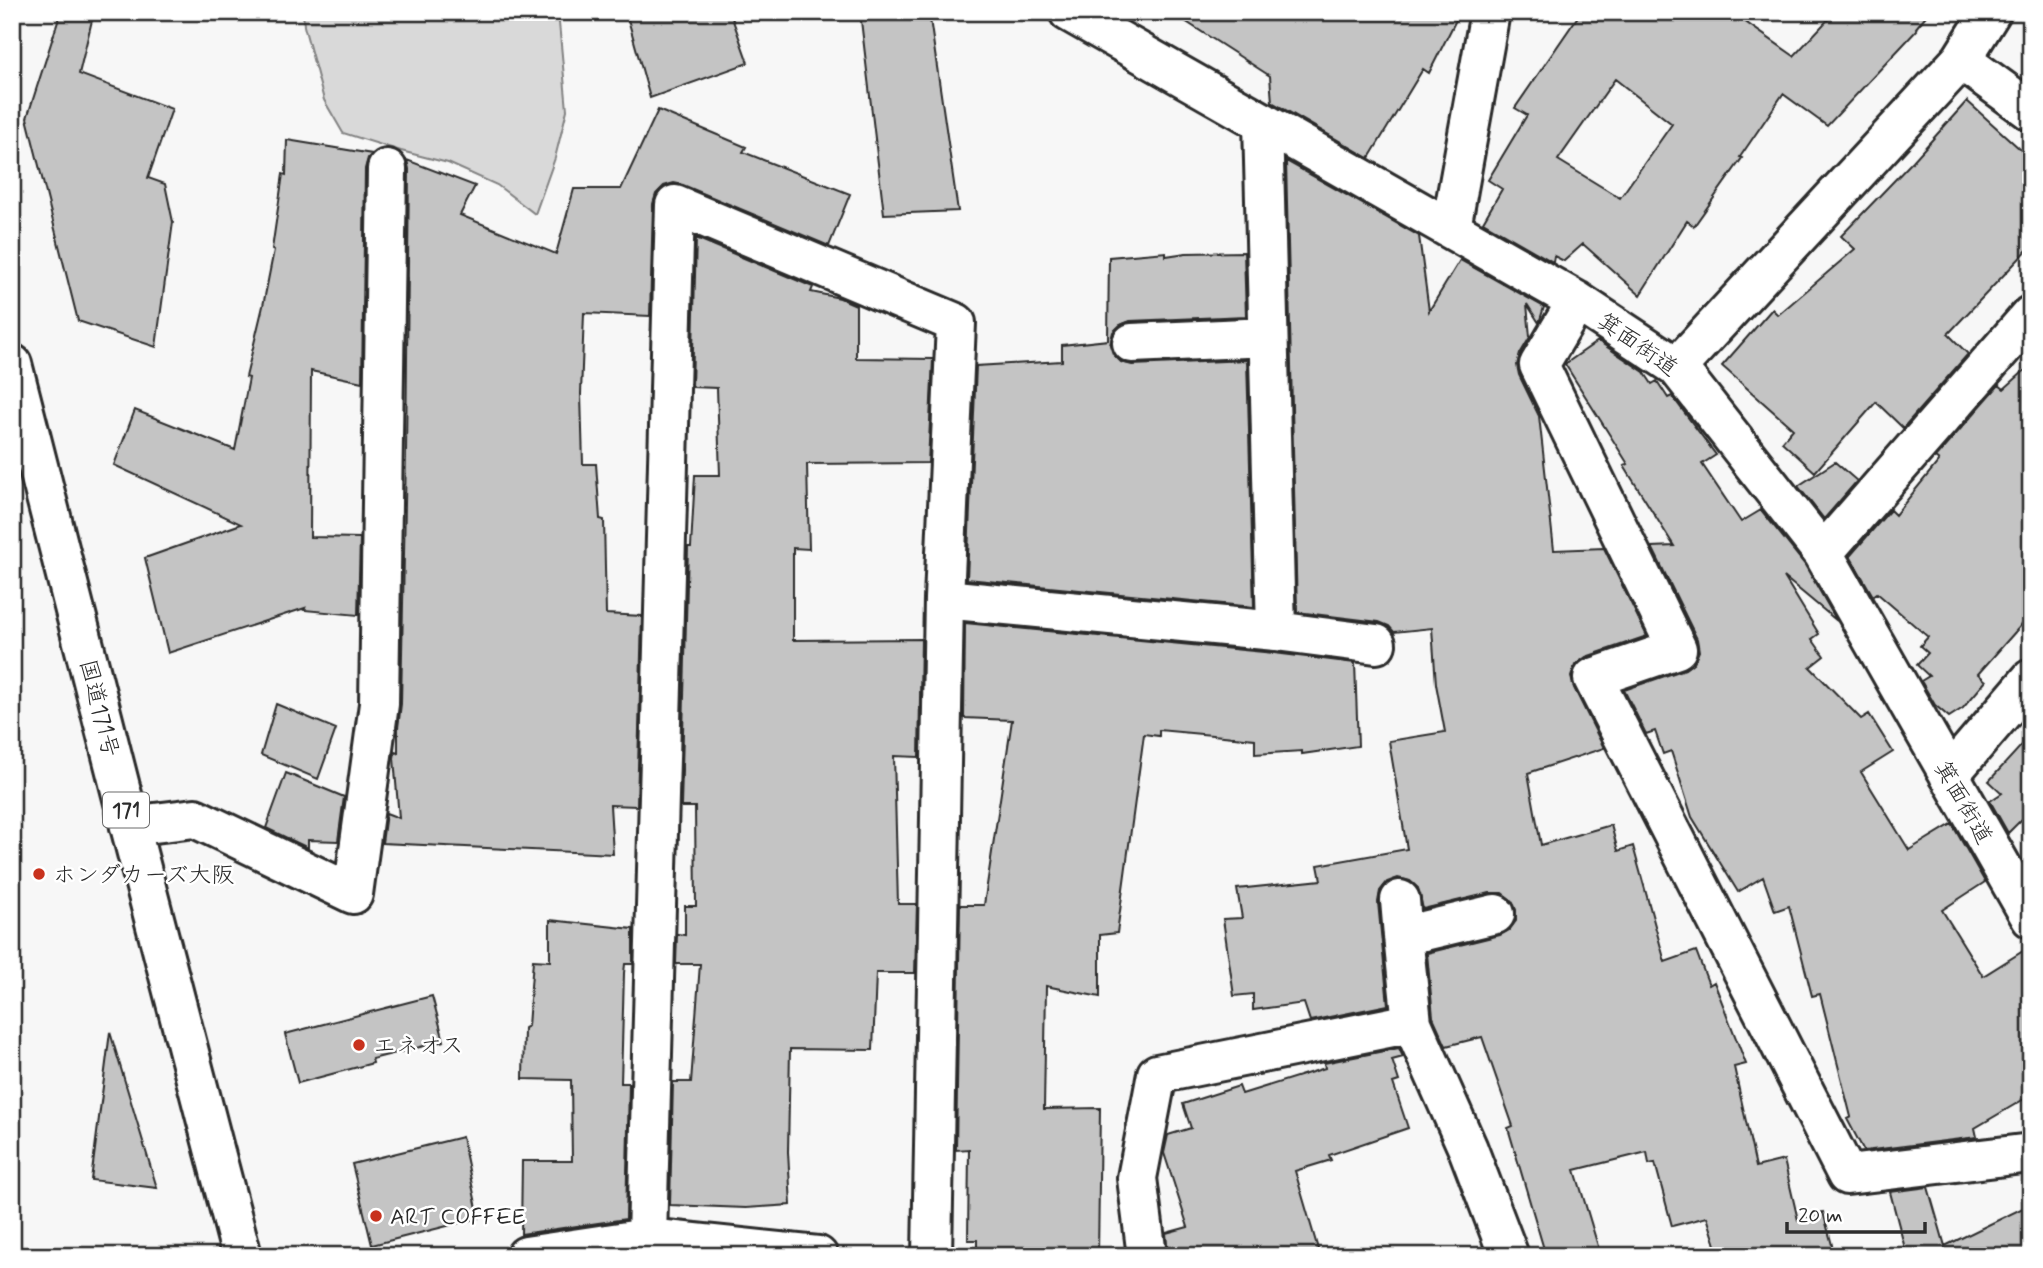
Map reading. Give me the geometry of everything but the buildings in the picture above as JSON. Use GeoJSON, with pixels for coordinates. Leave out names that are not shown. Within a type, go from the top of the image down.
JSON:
{"type":"FeatureCollection","features":[{"type":"Feature","properties":{"kind":"main road","name":"箕面街道"},"geometry":{"type":"LineString","coordinates":[[1069,12],[1577,301],[1677,367],[1823,553],[2031,918]]}},
{"type":"Feature","properties":{"kind":"main road"},"geometry":{"type":"LineString","coordinates":[[1451,228],[1490,12]]}},
{"type":"Feature","properties":{"kind":"main road"},"geometry":{"type":"LineString","coordinates":[[1677,367],[1961,60],[1991,12]]}},
{"type":"Feature","properties":{"kind":"main road"},"geometry":{"type":"LineString","coordinates":[[1961,60],[2031,111]]}},
{"type":"Feature","properties":{"kind":"main road"},"geometry":{"type":"LineString","coordinates":[[1263,121],[1276,631]]}},
{"type":"Feature","properties":{"kind":"main road"},"geometry":{"type":"LineString","coordinates":[[130,826],[195,818],[353,894],[379,704],[387,169]]}},
{"type":"Feature","properties":{"kind":"main road"},"geometry":{"type":"LineString","coordinates":[[647,1238],[675,205],[956,323],[944,599],[932,1256]]}},
{"type":"Feature","properties":{"kind":"main road"},"geometry":{"type":"LineString","coordinates":[[1577,301],[1539,365],[1676,649],[1593,678],[1847,1175],[2031,1153]]}},
{"type":"Feature","properties":{"kind":"main road"},"geometry":{"type":"LineString","coordinates":[[1823,553],[2031,315]]}},
{"type":"Feature","properties":{"kind":"main road"},"geometry":{"type":"LineString","coordinates":[[1132,343],[1268,337]]}},
{"type":"Feature","properties":{"kind":"main road","name":"国道171号"},"geometry":{"type":"LineString","coordinates":[[12,364],[242,1256]]}},
{"type":"Feature","properties":{"kind":"main road"},"geometry":{"type":"LineString","coordinates":[[944,599],[1276,631],[1376,644]]}},
{"type":"Feature","properties":{"kind":"main road"},"geometry":{"type":"LineString","coordinates":[[1949,775],[2031,679]]}},
{"type":"Feature","properties":{"kind":"main road"},"geometry":{"type":"LineString","coordinates":[[1495,915],[1402,918],[1412,1023],[1468,1149],[1509,1256]]}},
{"type":"Feature","properties":{"kind":"main road"},"geometry":{"type":"LineString","coordinates":[[1147,1256],[1138,1178],[1157,1074],[1412,1023]]}},
{"type":"Feature","properties":{"kind":"main road"},"geometry":{"type":"LineString","coordinates":[[526,1256],[647,1238],[818,1256]]}},
{"type":"Feature","properties":{"kind":"shaded area"},"geometry":{"type":"Polygon","coordinates":[[[303,12],[558,12],[567,110],[555,158],[535,214],[497,185],[448,163],[343,133],[324,100],[304,26],[303,12]]]}},
{"type":"Feature","properties":{"kind":"place","name":"ホンダカーズ大阪"},"geometry":{"type":"Point","coordinates":[39,874]}},
{"type":"Feature","properties":{"kind":"place","name":"エネオス"},"geometry":{"type":"Point","coordinates":[359,1045]}},
{"type":"Feature","properties":{"kind":"place","name":"ART COFFEE"},"geometry":{"type":"Point","coordinates":[376,1216]}}]}
